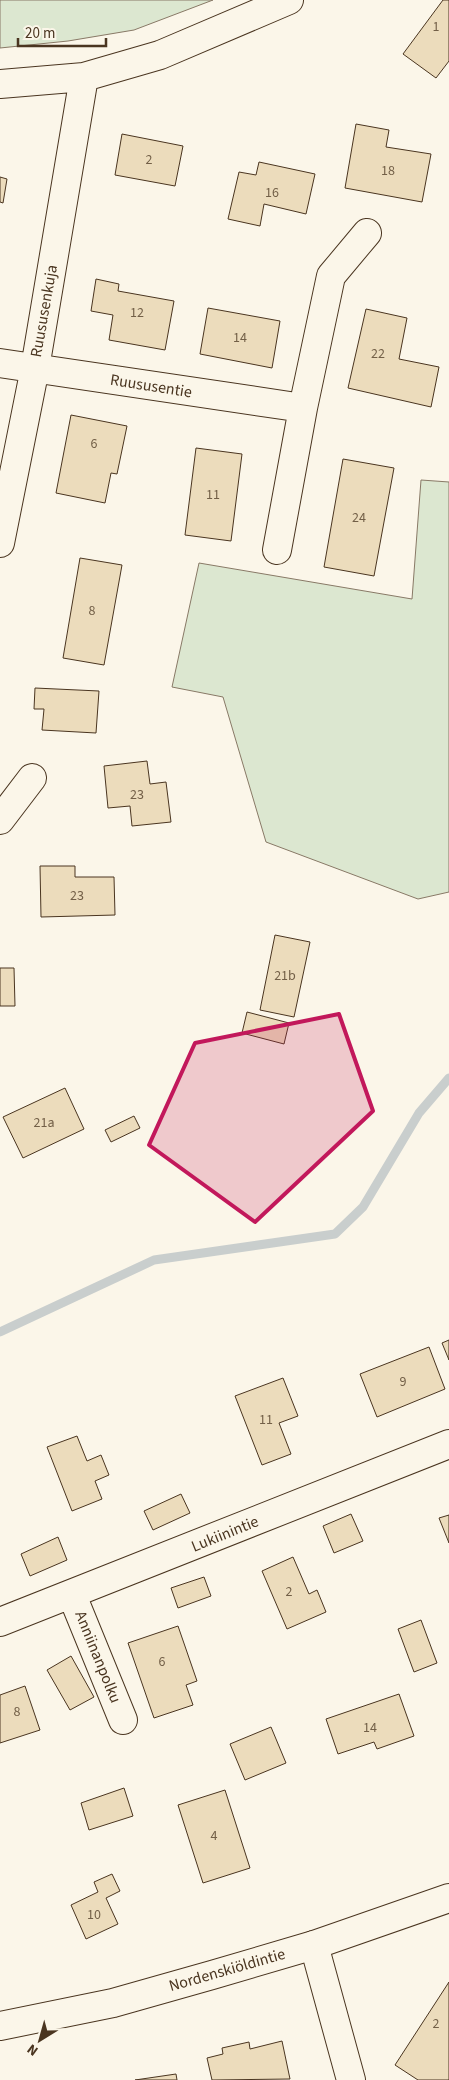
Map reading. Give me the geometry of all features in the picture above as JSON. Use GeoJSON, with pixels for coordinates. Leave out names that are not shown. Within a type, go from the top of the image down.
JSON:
{"type":"FeatureCollection","features":[{"type":"Feature","properties":{"kind":"street"},"geometry":{"type":"LineString","coordinates":[[0,84],[84,77],[160,55],[289,0]]}},
{"type":"Feature","properties":{"kind":"street","name":"Ruususenkuja"},"geometry":{"type":"LineString","coordinates":[[0,543],[34,368],[84,77]]}},
{"type":"Feature","properties":{"kind":"street"},"geometry":{"type":"LineString","coordinates":[[277,550],[303,408],[331,276],[367,233]]}},
{"type":"Feature","properties":{"kind":"street","name":"Ruususentie"},"geometry":{"type":"LineString","coordinates":[[0,362],[303,408]]}},
{"type":"Feature","properties":{"kind":"street"},"geometry":{"type":"LineString","coordinates":[[0,820],[32,778]]}},
{"type":"Feature","properties":{"kind":"street","name":"Lukiinintie"},"geometry":{"type":"LineString","coordinates":[[0,1622],[449,1444]]}},
{"type":"Feature","properties":{"kind":"street","name":"Anniinanpolku"},"geometry":{"type":"LineString","coordinates":[[72,1595],[123,1720]]}},
{"type":"Feature","properties":{"kind":"street","name":"Nordenskiöldintie"},"geometry":{"type":"LineString","coordinates":[[0,2026],[113,2002],[314,1945],[449,1898]]}},
{"type":"Feature","properties":{"kind":"street"},"geometry":{"type":"LineString","coordinates":[[314,1945],[351,2080]]}},
{"type":"Feature","properties":{"kind":"highlighted area"},"geometry":{"type":"Polygon","coordinates":[[[339,1014],[373,1111],[255,1222],[149,1145],[195,1043],[339,1014]]]}},
{"type":"Feature","properties":{"kind":"green space"},"geometry":{"type":"Polygon","coordinates":[[[0,0],[213,0],[134,30],[68,41],[0,48],[0,0]]]}},
{"type":"Feature","properties":{"kind":"green space"},"geometry":{"type":"Polygon","coordinates":[[[421,480],[449,482],[449,892],[418,899],[266,842],[223,697],[172,687],[199,563],[412,599],[421,480]]]}},
{"type":"Feature","properties":{"kind":"building"},"geometry":{"type":"Polygon","coordinates":[[[443,0],[449,0],[449,61],[436,78],[403,54],[443,0]]]}},
{"type":"Feature","properties":{"kind":"building"},"geometry":{"type":"Polygon","coordinates":[[[356,124],[389,130],[386,147],[431,154],[422,202],[345,188],[356,124]]]}},
{"type":"Feature","properties":{"kind":"building"},"geometry":{"type":"Polygon","coordinates":[[[122,134],[183,146],[175,186],[115,175],[122,134]]]}},
{"type":"Feature","properties":{"kind":"building"},"geometry":{"type":"Polygon","coordinates":[[[259,162],[315,174],[306,214],[264,204],[260,226],[228,219],[239,172],[256,175],[259,162]]]}},
{"type":"Feature","properties":{"kind":"building"},"geometry":{"type":"Polygon","coordinates":[[[0,177],[7,179],[3,203],[0,202],[0,177]]]}},
{"type":"Feature","properties":{"kind":"building"},"geometry":{"type":"Polygon","coordinates":[[[96,279],[119,284],[118,291],[174,301],[165,350],[109,340],[113,315],[91,311],[96,279]]]}},
{"type":"Feature","properties":{"kind":"building"},"geometry":{"type":"Polygon","coordinates":[[[208,308],[280,321],[272,368],[200,354],[208,308]]]}},
{"type":"Feature","properties":{"kind":"building"},"geometry":{"type":"Polygon","coordinates":[[[366,309],[407,318],[399,359],[439,367],[431,407],[348,388],[366,309]]]}},
{"type":"Feature","properties":{"kind":"building"},"geometry":{"type":"Polygon","coordinates":[[[71,415],[127,426],[117,474],[111,473],[105,503],[56,493],[71,415]]]}},
{"type":"Feature","properties":{"kind":"building"},"geometry":{"type":"Polygon","coordinates":[[[196,448],[242,454],[231,541],[185,535],[196,448]]]}},
{"type":"Feature","properties":{"kind":"building"},"geometry":{"type":"Polygon","coordinates":[[[343,459],[394,468],[374,576],[324,567],[343,459]]]}},
{"type":"Feature","properties":{"kind":"building"},"geometry":{"type":"Polygon","coordinates":[[[80,558],[122,565],[104,665],[63,658],[80,558]]]}},
{"type":"Feature","properties":{"kind":"building"},"geometry":{"type":"Polygon","coordinates":[[[35,688],[99,691],[96,733],[42,730],[44,709],[34,709],[35,688]]]}},
{"type":"Feature","properties":{"kind":"building"},"geometry":{"type":"Polygon","coordinates":[[[147,761],[150,784],[166,782],[171,822],[132,826],[130,806],[108,808],[104,766],[147,761]]]}},
{"type":"Feature","properties":{"kind":"building"},"geometry":{"type":"Polygon","coordinates":[[[40,866],[75,866],[75,877],[114,877],[115,915],[41,917],[40,866]]]}},
{"type":"Feature","properties":{"kind":"building"},"geometry":{"type":"Polygon","coordinates":[[[275,935],[310,942],[294,1017],[260,1010],[275,935]]]}},
{"type":"Feature","properties":{"kind":"building"},"geometry":{"type":"Polygon","coordinates":[[[0,968],[14,968],[15,1006],[0,1006],[0,968]]]}},
{"type":"Feature","properties":{"kind":"building"},"geometry":{"type":"Polygon","coordinates":[[[247,1012],[289,1023],[284,1044],[242,1033],[247,1012]]]}},
{"type":"Feature","properties":{"kind":"building"},"geometry":{"type":"Polygon","coordinates":[[[65,1088],[84,1129],[23,1158],[3,1117],[65,1088]]]}},
{"type":"Feature","properties":{"kind":"building"},"geometry":{"type":"Polygon","coordinates":[[[134,1116],[140,1128],[111,1142],[105,1130],[134,1116]]]}},
{"type":"Feature","properties":{"kind":"building"},"geometry":{"type":"Polygon","coordinates":[[[449,1340],[449,1360],[442,1343],[449,1340]]]}},
{"type":"Feature","properties":{"kind":"building"},"geometry":{"type":"Polygon","coordinates":[[[429,1347],[445,1389],[377,1417],[360,1374],[429,1347]]]}},
{"type":"Feature","properties":{"kind":"building"},"geometry":{"type":"Polygon","coordinates":[[[283,1378],[298,1416],[279,1423],[291,1454],[262,1465],[235,1396],[283,1378]]]}},
{"type":"Feature","properties":{"kind":"building"},"geometry":{"type":"Polygon","coordinates":[[[77,1436],[87,1461],[101,1455],[109,1475],[95,1481],[102,1499],[72,1511],[47,1447],[77,1436]]]}},
{"type":"Feature","properties":{"kind":"building"},"geometry":{"type":"Polygon","coordinates":[[[181,1494],[190,1513],[153,1530],[144,1511],[181,1494]]]}},
{"type":"Feature","properties":{"kind":"building"},"geometry":{"type":"Polygon","coordinates":[[[351,1514],[363,1541],[334,1553],[323,1526],[351,1514]]]}},
{"type":"Feature","properties":{"kind":"building"},"geometry":{"type":"Polygon","coordinates":[[[449,1515],[449,1543],[439,1518],[449,1515]]]}},
{"type":"Feature","properties":{"kind":"building"},"geometry":{"type":"Polygon","coordinates":[[[58,1537],[67,1560],[30,1576],[21,1554],[58,1537]]]}},
{"type":"Feature","properties":{"kind":"building"},"geometry":{"type":"Polygon","coordinates":[[[293,1557],[309,1594],[317,1590],[326,1612],[287,1629],[262,1571],[293,1557]]]}},
{"type":"Feature","properties":{"kind":"building"},"geometry":{"type":"Polygon","coordinates":[[[204,1577],[211,1596],[178,1608],[171,1588],[204,1577]]]}},
{"type":"Feature","properties":{"kind":"building"},"geometry":{"type":"Polygon","coordinates":[[[421,1620],[437,1663],[414,1672],[398,1629],[421,1620]]]}},
{"type":"Feature","properties":{"kind":"building"},"geometry":{"type":"Polygon","coordinates":[[[178,1626],[197,1681],[186,1685],[193,1705],[154,1718],[128,1643],[178,1626]]]}},
{"type":"Feature","properties":{"kind":"building"},"geometry":{"type":"Polygon","coordinates":[[[71,1656],[94,1697],[70,1710],[47,1670],[71,1656]]]}},
{"type":"Feature","properties":{"kind":"building"},"geometry":{"type":"Polygon","coordinates":[[[25,1686],[40,1730],[0,1743],[0,1695],[25,1686]]]}},
{"type":"Feature","properties":{"kind":"building"},"geometry":{"type":"Polygon","coordinates":[[[399,1694],[414,1736],[377,1749],[374,1742],[338,1754],[326,1719],[399,1694]]]}},
{"type":"Feature","properties":{"kind":"building"},"geometry":{"type":"Polygon","coordinates":[[[271,1727],[286,1763],[245,1780],[230,1744],[271,1727]]]}},
{"type":"Feature","properties":{"kind":"building"},"geometry":{"type":"Polygon","coordinates":[[[124,1788],[133,1816],[89,1830],[81,1803],[124,1788]]]}},
{"type":"Feature","properties":{"kind":"building"},"geometry":{"type":"Polygon","coordinates":[[[225,1790],[250,1868],[203,1883],[178,1805],[225,1790]]]}},
{"type":"Feature","properties":{"kind":"building"},"geometry":{"type":"Polygon","coordinates":[[[112,1874],[120,1891],[106,1898],[118,1924],[86,1939],[71,1905],[98,1892],[94,1882],[112,1874]]]}},
{"type":"Feature","properties":{"kind":"building"},"geometry":{"type":"Polygon","coordinates":[[[449,1982],[449,2080],[418,2080],[395,2065],[449,1982]]]}},
{"type":"Feature","properties":{"kind":"building"},"geometry":{"type":"Polygon","coordinates":[[[282,2041],[290,2079],[212,2080],[207,2058],[223,2054],[222,2048],[249,2042],[250,2049],[282,2041]]]}},
{"type":"Feature","properties":{"kind":"building"},"geometry":{"type":"Polygon","coordinates":[[[176,2074],[177,2080],[135,2080],[176,2074]]]}},
{"type":"Feature","properties":{"kind":"waterway"},"geometry":{"type":"LineString","coordinates":[[0,1332],[154,1260],[335,1234],[363,1207],[419,1113],[449,1078]]}}]}
